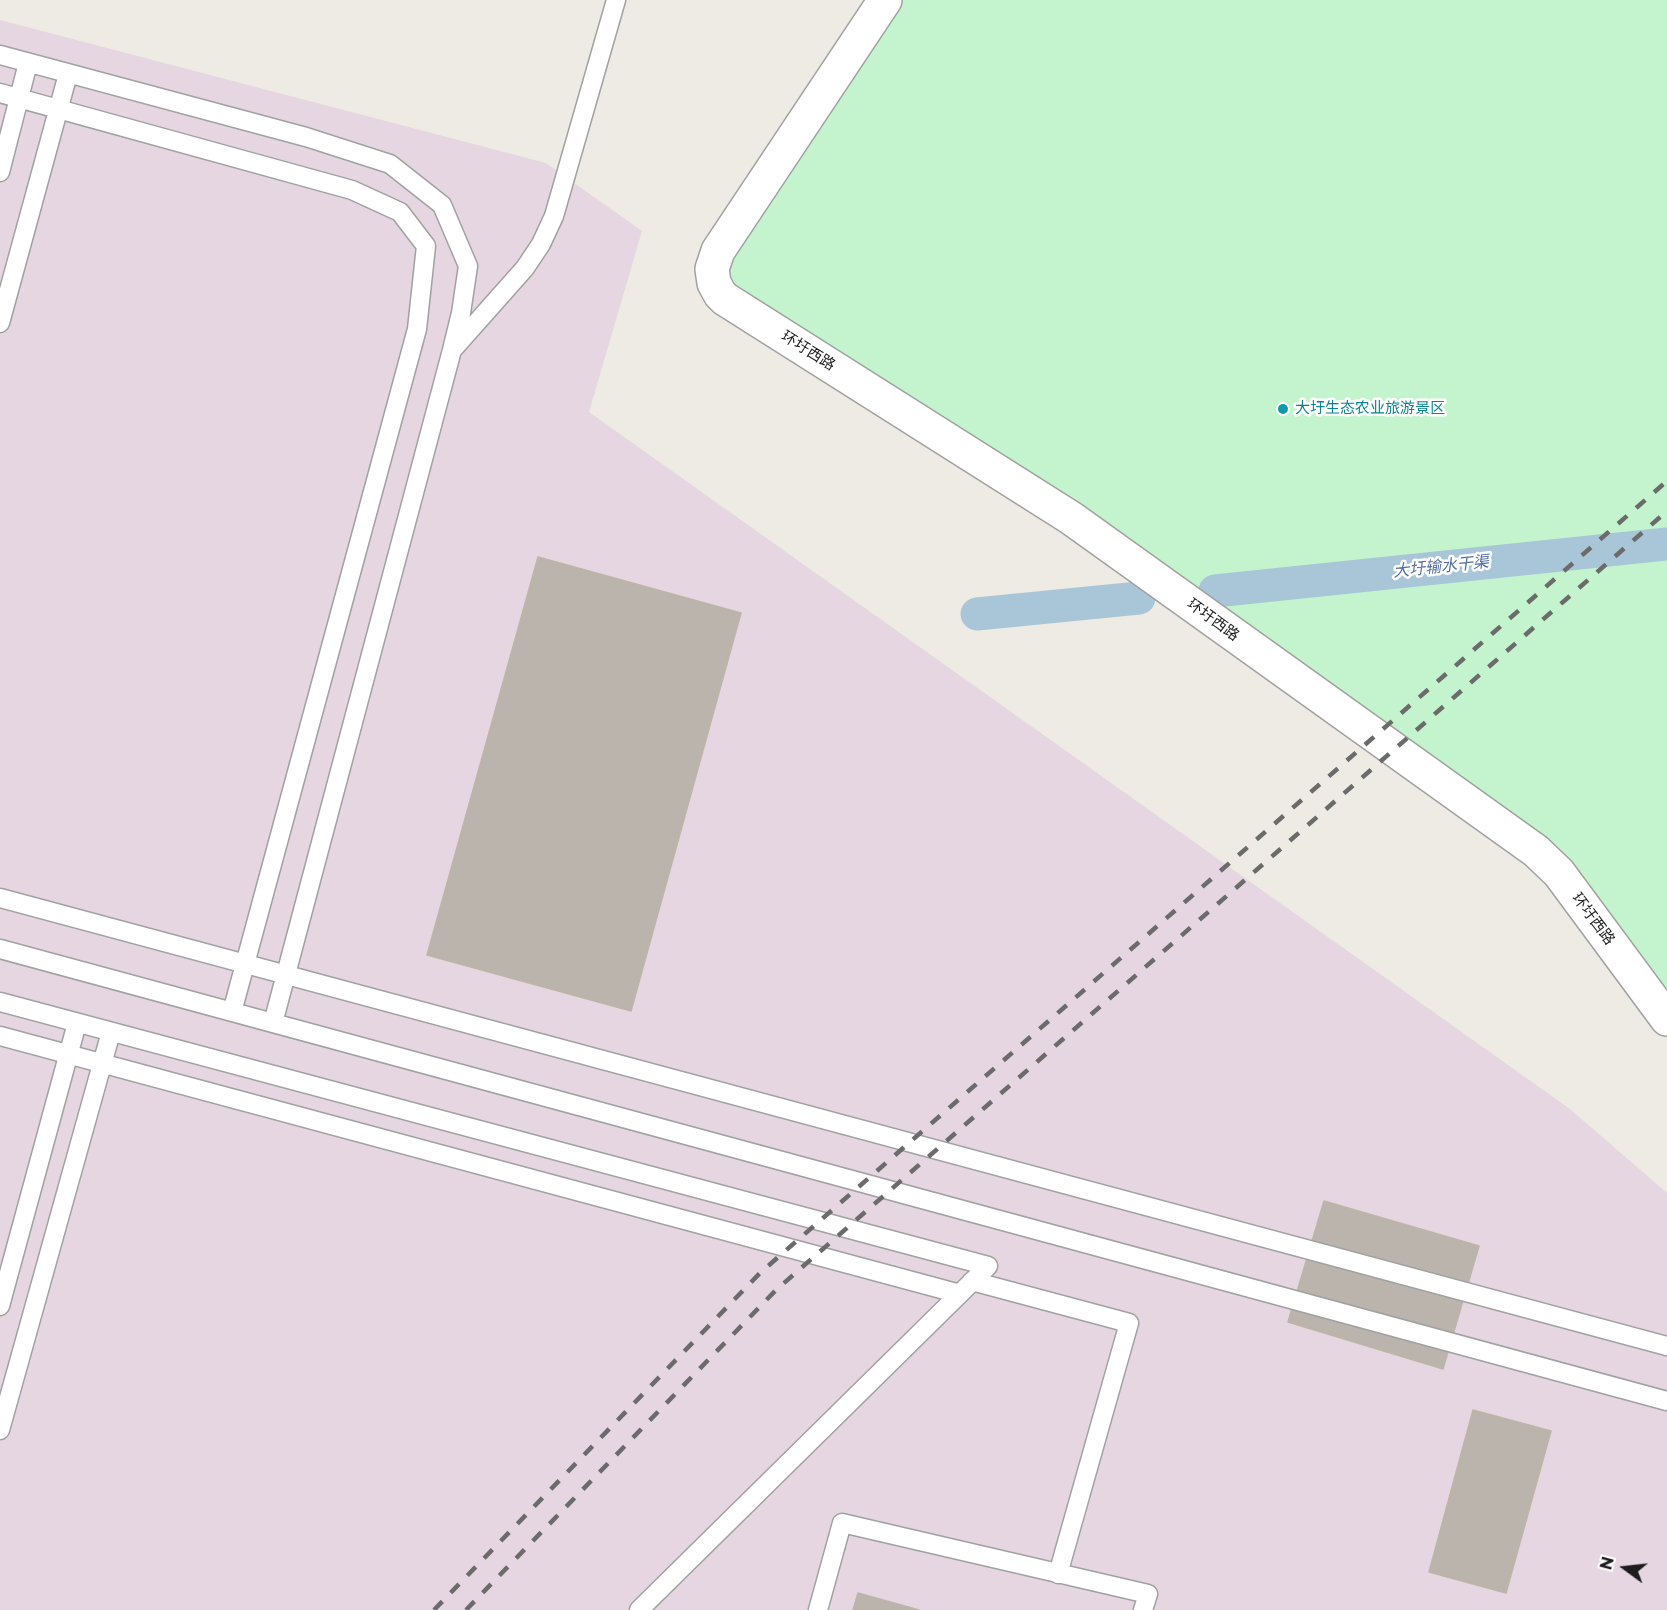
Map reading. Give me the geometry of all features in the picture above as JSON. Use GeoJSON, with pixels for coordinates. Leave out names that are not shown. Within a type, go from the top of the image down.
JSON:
{"type":"FeatureCollection","features":[{"type":"Feature","properties":{"kind":"street","name":"环圩西路"},"geometry":{"type":"LineString","coordinates":[[885,0],[718,251],[713,264],[712,276],[717,290],[725,299],[1071,518],[1536,851],[1559,873],[1667,1019]]}},
{"type":"Feature","properties":{"kind":"lane"},"geometry":{"type":"LineString","coordinates":[[452,350],[525,268],[541,244],[554,216],[616,0]]}},
{"type":"Feature","properties":{"kind":"lane"},"geometry":{"type":"LineString","coordinates":[[0,55],[306,137],[390,164],[441,205],[468,266],[461,314],[452,350],[273,1023]]}},
{"type":"Feature","properties":{"kind":"lane"},"geometry":{"type":"LineString","coordinates":[[0,172],[28,63]]}},
{"type":"Feature","properties":{"kind":"lane"},"geometry":{"type":"LineString","coordinates":[[0,323],[68,74]]}},
{"type":"Feature","properties":{"kind":"lane"},"geometry":{"type":"LineString","coordinates":[[0,93],[352,190],[399,212],[426,246],[417,328],[232,1012]]}},
{"type":"Feature","properties":{"kind":"lane"},"geometry":{"type":"LineString","coordinates":[[0,898],[1667,1346]]}},
{"type":"Feature","properties":{"kind":"lane"},"geometry":{"type":"LineString","coordinates":[[0,949],[1667,1401]]}},
{"type":"Feature","properties":{"kind":"lane"},"geometry":{"type":"LineString","coordinates":[[0,1002],[988,1266],[639,1610]]}},
{"type":"Feature","properties":{"kind":"lane"},"geometry":{"type":"LineString","coordinates":[[0,1306],[77,1023]]}},
{"type":"Feature","properties":{"kind":"lane"},"geometry":{"type":"LineString","coordinates":[[0,1430],[111,1032]]}},
{"type":"Feature","properties":{"kind":"lane"},"geometry":{"type":"LineString","coordinates":[[0,1036],[966,1288],[1129,1323],[1059,1574]]}},
{"type":"Feature","properties":{"kind":"lane"},"geometry":{"type":"LineString","coordinates":[[818,1610],[842,1523],[1148,1594],[1143,1610]]}},
{"type":"Feature","properties":{"kind":"shaded area"},"geometry":{"type":"Polygon","coordinates":[[[0,20],[546,163],[642,231],[589,412],[1570,1109],[1667,1193],[1667,1610],[0,1610],[0,20]]]}},
{"type":"Feature","properties":{"kind":"green space","name":"大圩生态农业旅游景区"},"geometry":{"type":"Polygon","coordinates":[[[885,0],[1667,0],[1667,1019],[1559,873],[714,283],[885,0]]]}},
{"type":"Feature","properties":{"kind":"building"},"geometry":{"type":"Polygon","coordinates":[[[538,557],[741,613],[631,1011],[427,955],[538,557]]]}},
{"type":"Feature","properties":{"kind":"building"},"geometry":{"type":"Polygon","coordinates":[[[1324,1201],[1479,1246],[1443,1369],[1288,1322],[1324,1201]]]}},
{"type":"Feature","properties":{"kind":"building"},"geometry":{"type":"Polygon","coordinates":[[[1473,1410],[1551,1431],[1506,1593],[1429,1572],[1473,1410]]]}},
{"type":"Feature","properties":{"kind":"building"},"geometry":{"type":"Polygon","coordinates":[[[858,1593],[919,1610],[853,1610],[858,1593]]]}},
{"type":"Feature","properties":{"kind":"waterway","name":"大圩输水干渠"},"geometry":{"type":"LineString","coordinates":[[1215,591],[1667,544]]}},
{"type":"Feature","properties":{"kind":"waterway","name":"大圩输水干渠"},"geometry":{"type":"LineString","coordinates":[[977,614],[1139,598]]}},
{"type":"Feature","properties":{"kind":"railway"},"geometry":{"type":"LineString","coordinates":[[434,1610],[760,1273],[1667,481]]}},
{"type":"Feature","properties":{"kind":"railway"},"geometry":{"type":"LineString","coordinates":[[466,1610],[776,1290],[1667,511]]}},
{"type":"Feature","properties":{"kind":"place","name":"大圩生态农业旅游景区"},"geometry":{"type":"Point","coordinates":[1283,409]}}]}
